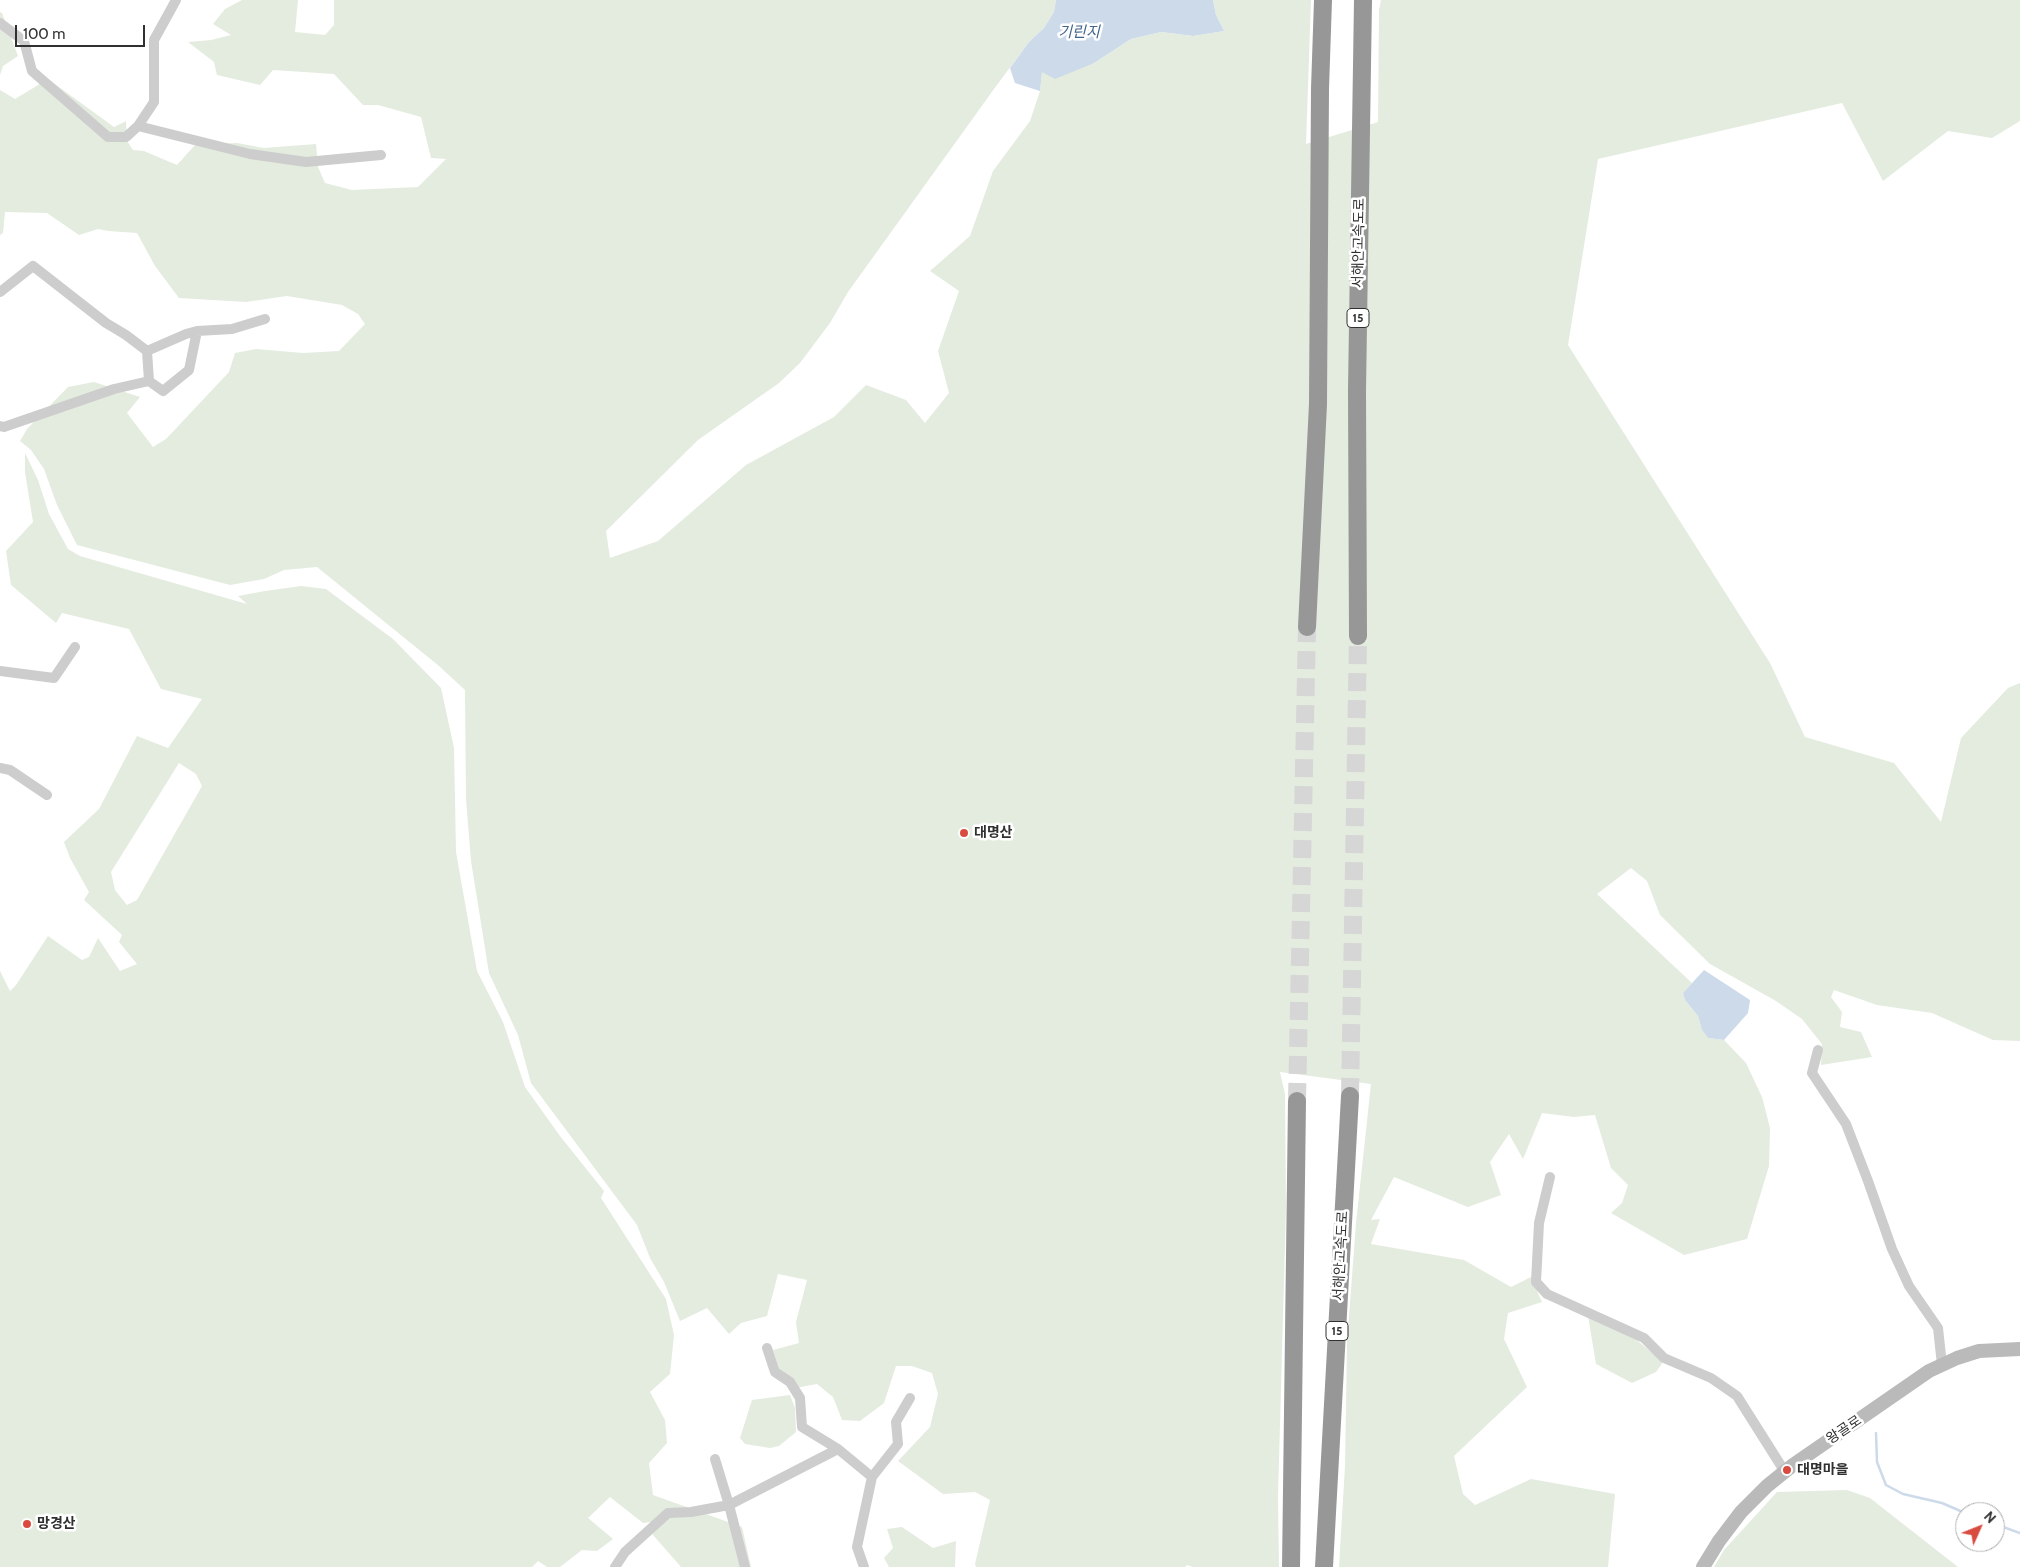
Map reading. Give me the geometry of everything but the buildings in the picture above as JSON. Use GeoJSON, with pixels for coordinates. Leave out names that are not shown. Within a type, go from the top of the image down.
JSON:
{"type":"FeatureCollection","features":[{"type":"Feature","properties":{"kind":"highway"},"geometry":{"type":"LineString","coordinates":[[1307,627],[1318,404],[1320,89],[1323,0]]}},
{"type":"Feature","properties":{"kind":"highway","name":"서해안고속도로"},"geometry":{"type":"LineString","coordinates":[[1358,636],[1357,390],[1363,0]]}},
{"type":"Feature","properties":{"kind":"highway","name":"서해안고속도로"},"geometry":{"type":"LineString","coordinates":[[1324,1567],[1350,1096]]}},
{"type":"Feature","properties":{"kind":"highway"},"geometry":{"type":"LineString","coordinates":[[1291,1567],[1297,1101]]}},
{"type":"Feature","properties":{"kind":"main road","name":"왕골로"},"geometry":{"type":"LineString","coordinates":[[1703,1567],[1741,1512],[1767,1486],[1929,1371],[1978,1351],[2020,1349]]}},
{"type":"Feature","properties":{"kind":"street"},"geometry":{"type":"LineString","coordinates":[[0,23],[24,41],[32,71],[108,137],[126,137],[138,126],[154,102],[154,40],[176,0]]}},
{"type":"Feature","properties":{"kind":"street"},"geometry":{"type":"LineString","coordinates":[[138,126],[250,154],[306,162],[381,155]]}},
{"type":"Feature","properties":{"kind":"street"},"geometry":{"type":"LineString","coordinates":[[0,292],[33,266],[106,323],[147,351],[149,381]]}},
{"type":"Feature","properties":{"kind":"street"},"geometry":{"type":"LineString","coordinates":[[147,351],[197,332],[232,329],[265,319]]}},
{"type":"Feature","properties":{"kind":"street"},"geometry":{"type":"LineString","coordinates":[[0,426],[4,427],[114,389],[149,381],[163,391],[189,370],[197,332]]}},
{"type":"Feature","properties":{"kind":"street"},"geometry":{"type":"LineString","coordinates":[[0,671],[54,678],[75,647]]}},
{"type":"Feature","properties":{"kind":"street"},"geometry":{"type":"LineString","coordinates":[[0,768],[10,770],[47,794]]}},
{"type":"Feature","properties":{"kind":"street"},"geometry":{"type":"LineString","coordinates":[[1818,1050],[1812,1072],[1846,1124],[1892,1249],[1909,1286],[1938,1328],[1942,1365]]}},
{"type":"Feature","properties":{"kind":"street"},"geometry":{"type":"LineString","coordinates":[[1550,1177],[1539,1223],[1536,1282],[1547,1294],[1644,1338],[1664,1358],[1711,1378],[1737,1396],[1785,1472]]}},
{"type":"Feature","properties":{"kind":"street"},"geometry":{"type":"LineString","coordinates":[[767,1348],[776,1372],[790,1382],[800,1398],[802,1427],[838,1449],[872,1476]]}},
{"type":"Feature","properties":{"kind":"street"},"geometry":{"type":"LineString","coordinates":[[864,1567],[857,1547],[872,1476],[898,1444],[896,1422],[910,1398]]}},
{"type":"Feature","properties":{"kind":"street"},"geometry":{"type":"LineString","coordinates":[[616,1567],[625,1552],[668,1513],[691,1512],[729,1505],[838,1449]]}},
{"type":"Feature","properties":{"kind":"street"},"geometry":{"type":"LineString","coordinates":[[715,1459],[745,1567]]}},
{"type":"Feature","properties":{"kind":"shaded area"},"geometry":{"type":"Polygon","coordinates":[[[242,0],[298,0],[295,32],[325,35],[334,25],[334,0],[1056,0],[1054,12],[1044,28],[1029,42],[994,89],[848,292],[830,323],[800,363],[779,383],[698,440],[606,531],[610,558],[658,541],[746,465],[834,417],[866,385],[906,400],[925,423],[949,393],[938,351],[959,291],[930,271],[970,236],[993,171],[1030,121],[1040,91],[1042,72],[1094,63],[1131,39],[1161,32],[1193,36],[1224,31],[1216,15],[1213,0],[1311,0],[1306,144],[1378,122],[1379,10],[1381,0],[2020,0],[2020,121],[1992,138],[1948,131],[1883,181],[1842,103],[1598,159],[1568,345],[1770,663],[1805,737],[1894,763],[1941,822],[1961,738],[2008,688],[2020,683],[2020,1041],[1993,1040],[1932,1013],[1877,1005],[1834,990],[1831,997],[1842,1012],[1840,1027],[1861,1032],[1872,1057],[1821,1065],[1822,1044],[1802,1019],[1776,1001],[1710,964],[1660,915],[1647,881],[1631,868],[1597,894],[1692,983],[1683,993],[1685,1000],[1698,1016],[1702,1030],[1708,1038],[1724,1040],[1746,1063],[1762,1097],[1770,1128],[1769,1166],[1747,1239],[1684,1255],[1611,1213],[1622,1203],[1628,1185],[1611,1168],[1595,1115],[1574,1117],[1542,1113],[1523,1159],[1509,1134],[1490,1162],[1501,1195],[1468,1207],[1394,1177],[1371,1220],[1380,1219],[1371,1244],[1464,1260],[1511,1287],[1531,1277],[1542,1302],[1508,1313],[1504,1339],[1527,1387],[1454,1456],[1463,1494],[1475,1505],[1531,1479],[1615,1494],[1608,1567],[1339,1567],[1345,1466],[1347,1343],[1356,1223],[1371,1084],[1280,1072],[1285,1094],[1286,1208],[1278,1497],[1279,1567],[1193,1567],[1187,1565],[1185,1567],[976,1567],[975,1564],[990,1500],[975,1492],[943,1494],[898,1461],[930,1427],[938,1394],[932,1373],[912,1366],[896,1366],[884,1403],[860,1421],[842,1420],[833,1397],[817,1384],[795,1388],[780,1371],[773,1350],[799,1343],[796,1322],[807,1280],[778,1274],[767,1316],[741,1323],[729,1334],[707,1308],[680,1321],[664,1282],[650,1258],[637,1225],[531,1083],[518,1035],[489,973],[471,861],[466,799],[465,690],[439,666],[317,567],[284,570],[264,579],[230,585],[77,545],[57,505],[44,469],[31,450],[20,441],[27,429],[68,387],[94,382],[140,397],[127,413],[153,447],[166,439],[229,372],[235,353],[256,349],[303,353],[339,351],[365,324],[358,314],[342,305],[287,296],[246,302],[179,298],[155,266],[137,233],[98,229],[79,235],[47,213],[5,212],[3,233],[0,235],[0,90],[15,99],[48,79],[114,127],[126,121],[127,141],[133,150],[144,151],[177,165],[195,145],[237,143],[264,148],[316,144],[318,167],[325,183],[352,190],[418,187],[446,159],[431,158],[421,117],[378,105],[363,105],[334,74],[273,70],[260,85],[217,75],[214,62],[188,42],[211,40],[231,35],[213,24],[225,9],[242,0]]]}},
{"type":"Feature","properties":{"kind":"shaded area"},"geometry":{"type":"Polygon","coordinates":[[[0,12],[18,56],[3,66],[0,75],[0,12]]]}},
{"type":"Feature","properties":{"kind":"shaded area"},"geometry":{"type":"Polygon","coordinates":[[[25,453],[38,480],[49,514],[68,549],[80,556],[247,604],[238,596],[301,586],[326,589],[393,639],[441,688],[454,748],[456,852],[477,971],[503,1022],[525,1087],[560,1136],[604,1191],[601,1198],[666,1299],[674,1335],[670,1374],[650,1392],[665,1420],[667,1443],[649,1463],[653,1495],[742,1527],[751,1567],[681,1567],[653,1535],[651,1522],[643,1523],[610,1497],[588,1518],[613,1539],[597,1551],[582,1550],[560,1567],[547,1567],[538,1561],[532,1567],[0,1567],[0,971],[10,991],[16,985],[48,936],[82,960],[89,957],[98,938],[120,971],[137,964],[119,942],[122,935],[84,900],[89,892],[70,858],[64,842],[99,809],[137,736],[168,748],[202,699],[161,689],[129,629],[62,613],[56,623],[11,585],[6,551],[33,522],[25,472],[25,453]],[[179,763],[111,872],[115,890],[127,905],[137,900],[202,786],[196,774],[179,763]]]}},
{"type":"Feature","properties":{"kind":"shaded area"},"geometry":{"type":"Polygon","coordinates":[[[1588,1316],[1633,1337],[1663,1362],[1656,1372],[1632,1383],[1596,1364],[1588,1316]]]}},
{"type":"Feature","properties":{"kind":"shaded area"},"geometry":{"type":"Polygon","coordinates":[[[790,1395],[795,1408],[796,1432],[779,1446],[770,1448],[745,1444],[740,1438],[752,1400],[790,1395]]]}},
{"type":"Feature","properties":{"kind":"shaded area"},"geometry":{"type":"Polygon","coordinates":[[[1847,1490],[1870,1498],[1958,1567],[1714,1567],[1724,1550],[1777,1492],[1847,1490]]]}},
{"type":"Feature","properties":{"kind":"shaded area"},"geometry":{"type":"Polygon","coordinates":[[[902,1527],[933,1548],[956,1541],[955,1567],[889,1567],[884,1558],[893,1548],[887,1529],[902,1527]]]}},
{"type":"Feature","properties":{"kind":"water","name":"기린지"},"geometry":{"type":"Polygon","coordinates":[[[1056,0],[1213,0],[1216,15],[1224,31],[1193,36],[1161,32],[1131,39],[1094,63],[1055,79],[1042,72],[1040,91],[1015,83],[1010,68],[1029,42],[1044,28],[1054,12],[1056,0]]]}},
{"type":"Feature","properties":{"kind":"water"},"geometry":{"type":"Polygon","coordinates":[[[1704,970],[1750,1000],[1748,1013],[1724,1040],[1708,1038],[1702,1030],[1698,1016],[1685,1000],[1683,993],[1704,970]]]}},
{"type":"Feature","properties":{"kind":"waterway"},"geometry":{"type":"LineString","coordinates":[[1876,1433],[1877,1462],[1886,1485],[1903,1494],[1942,1503],[1955,1509]]}},
{"type":"Feature","properties":{"kind":"waterway"},"geometry":{"type":"LineString","coordinates":[[2005,1528],[2020,1533]]}},
{"type":"Feature","properties":{"kind":"tunnel"},"geometry":{"type":"LineString","coordinates":[[1297,1101],[1307,627]]}},
{"type":"Feature","properties":{"kind":"tunnel"},"geometry":{"type":"LineString","coordinates":[[1350,1096],[1358,636]]}},
{"type":"Feature","properties":{"kind":"place","name":"대명산"},"geometry":{"type":"Point","coordinates":[964,833]}},
{"type":"Feature","properties":{"kind":"place","name":"대명마을"},"geometry":{"type":"Point","coordinates":[1787,1470]}},
{"type":"Feature","properties":{"kind":"place","name":"망경산"},"geometry":{"type":"Point","coordinates":[27,1524]}}]}
